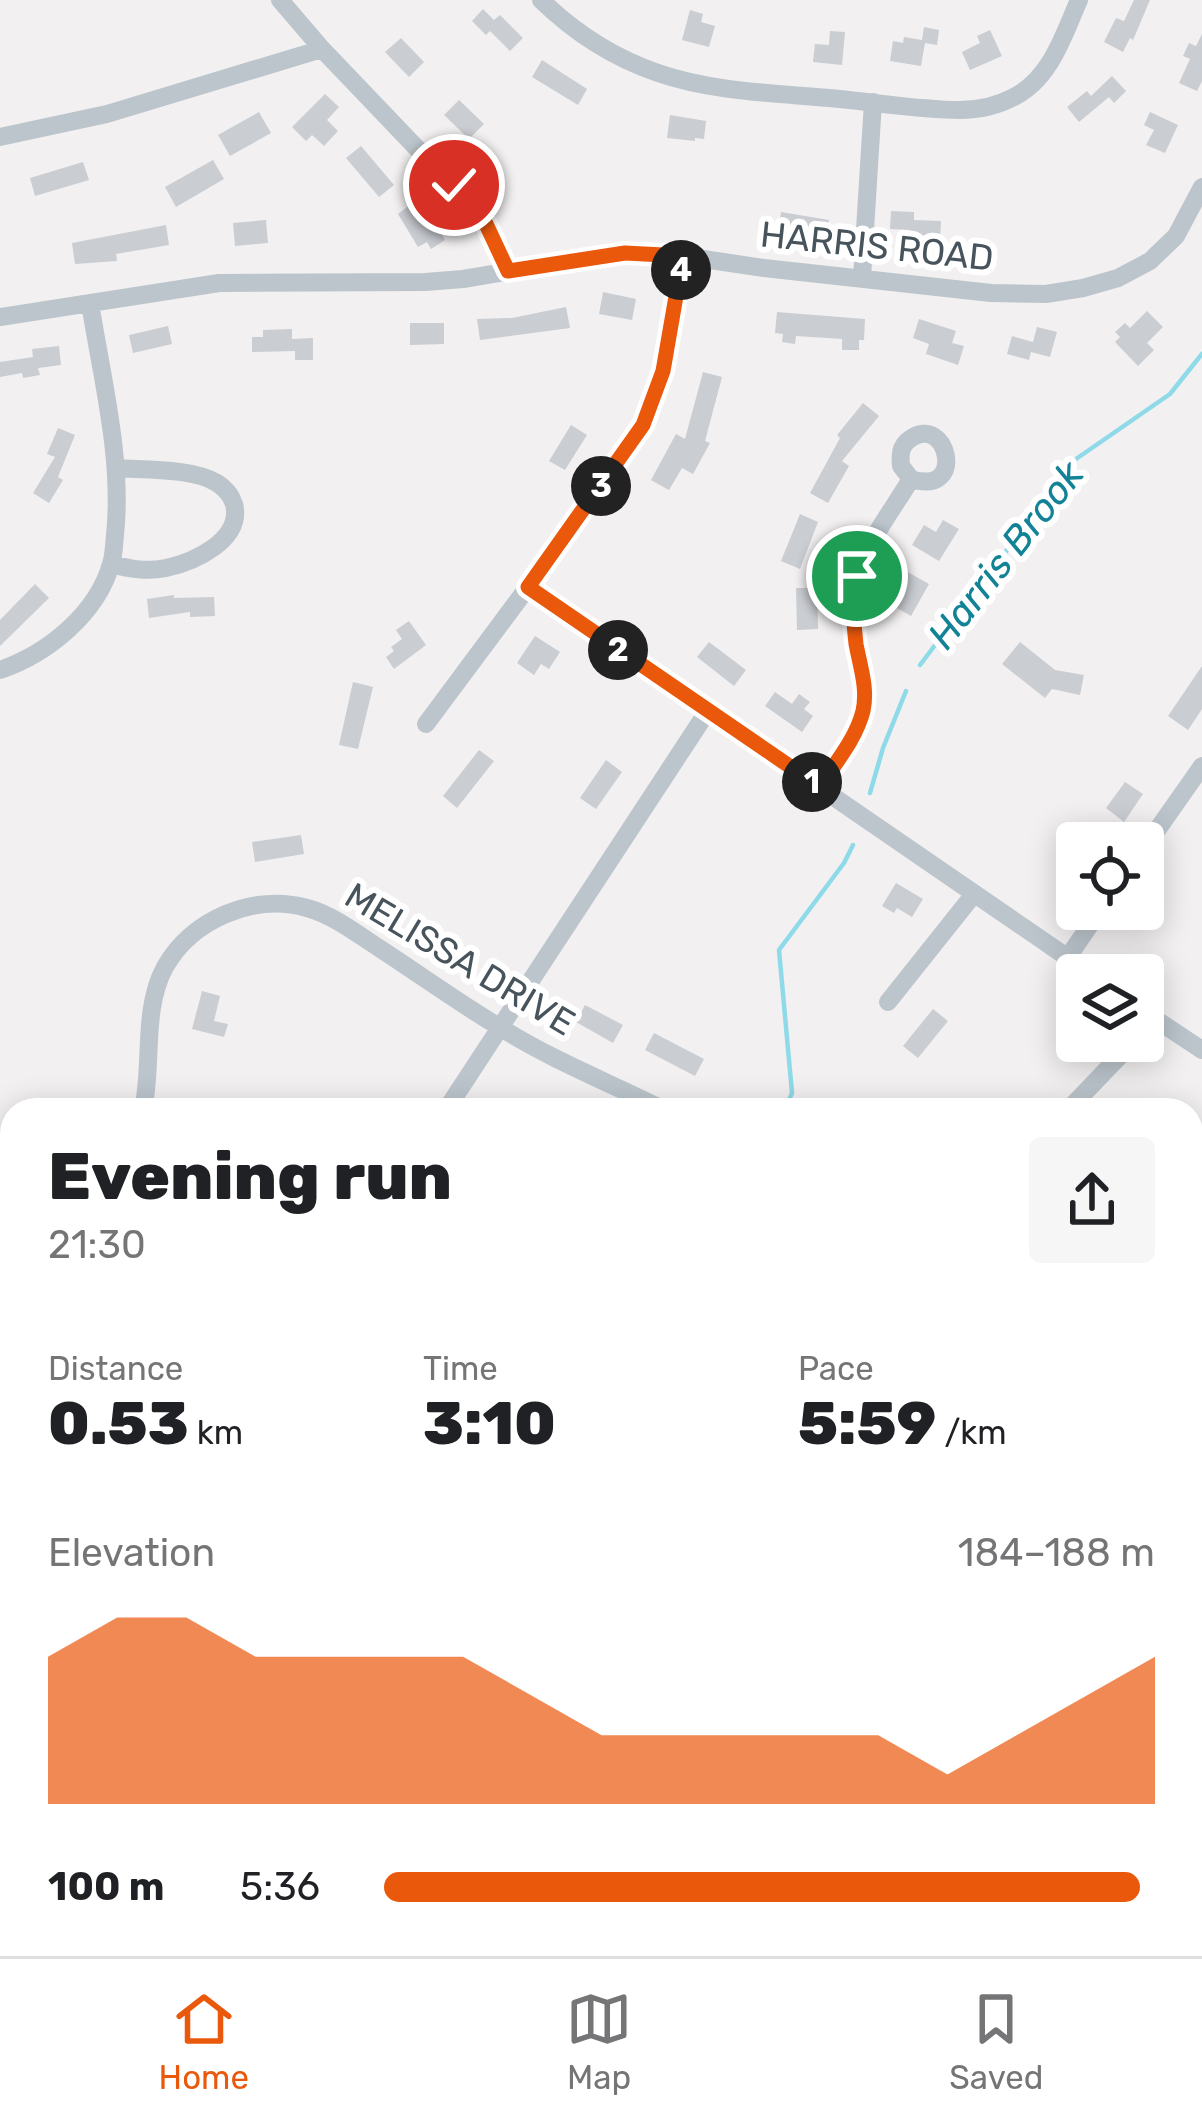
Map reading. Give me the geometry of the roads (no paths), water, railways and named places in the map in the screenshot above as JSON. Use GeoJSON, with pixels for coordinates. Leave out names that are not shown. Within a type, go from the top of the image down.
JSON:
{"type":"FeatureCollection","features":[{"type":"Feature","properties":{"kind":"street"},"geometry":{"type":"LineString","coordinates":[[280,0],[472,206],[495,238],[508,271]]}},
{"type":"Feature","properties":{"kind":"street"},"geometry":{"type":"LineString","coordinates":[[542,0],[605,50],[659,74],[727,88],[957,110],[996,105],[1031,87],[1054,57],[1079,0]]}},
{"type":"Feature","properties":{"kind":"street"},"geometry":{"type":"LineString","coordinates":[[0,137],[107,114],[322,49]]}},
{"type":"Feature","properties":{"kind":"street"},"geometry":{"type":"LineString","coordinates":[[862,278],[873,102]]}},
{"type":"Feature","properties":{"kind":"street","name":"HARRIS ROAD"},"geometry":{"type":"LineString","coordinates":[[0,317],[219,283],[424,282],[625,253],[991,293],[1046,294],[1118,278],[1150,261],[1176,236],[1202,187]]}},
{"type":"Feature","properties":{"kind":"street"},"geometry":{"type":"LineString","coordinates":[[426,724],[643,425],[663,371],[683,256]]}},
{"type":"Feature","properties":{"kind":"street"},"geometry":{"type":"LineString","coordinates":[[0,670],[25,661],[64,634],[81,617],[111,565],[116,468],[90,303]]}},
{"type":"Feature","properties":{"kind":"street"},"geometry":{"type":"LineString","coordinates":[[111,565],[147,570],[186,562],[224,539],[235,519],[231,497],[215,482],[187,474],[116,468]]}},
{"type":"Feature","properties":{"kind":"street"},"geometry":{"type":"LineString","coordinates":[[820,787],[856,732],[865,700],[854,630],[857,576],[911,478]]}},
{"type":"Feature","properties":{"kind":"street"},"geometry":{"type":"LineString","coordinates":[[528,587],[1064,954]]}},
{"type":"Feature","properties":{"kind":"street"},"geometry":{"type":"LineString","coordinates":[[454,1098],[707,712]]}},
{"type":"Feature","properties":{"kind":"street"},"geometry":{"type":"LineString","coordinates":[[1164,822],[1200,773]]}},
{"type":"Feature","properties":{"kind":"street"},"geometry":{"type":"LineString","coordinates":[[887,1002],[974,894]]}},
{"type":"Feature","properties":{"kind":"street","name":"MELISSA DRIVE"},"geometry":{"type":"LineString","coordinates":[[145,1098],[153,1006],[173,954],[205,924],[241,909],[288,904],[327,915],[502,1028],[640,1098]]}},
{"type":"Feature","properties":{"kind":"street"},"geometry":{"type":"LineString","coordinates":[[1164,1030],[1202,1050]]}},
{"type":"Feature","properties":{"kind":"street"},"geometry":{"type":"LineString","coordinates":[[1079,1098],[1114,1062]]}},
{"type":"Feature","properties":{"kind":"waterway","name":"Harris Brook"},"geometry":{"type":"LineString","coordinates":[[920,665],[1076,459],[1170,394],[1202,354]]}},
{"type":"Feature","properties":{"kind":"waterway","name":"Harris Brook"},"geometry":{"type":"LineString","coordinates":[[870,793],[906,691]]}},
{"type":"Feature","properties":{"kind":"waterway","name":"Harris Brook"},"geometry":{"type":"LineString","coordinates":[[790,1098],[779,950],[853,845]]}}]}
